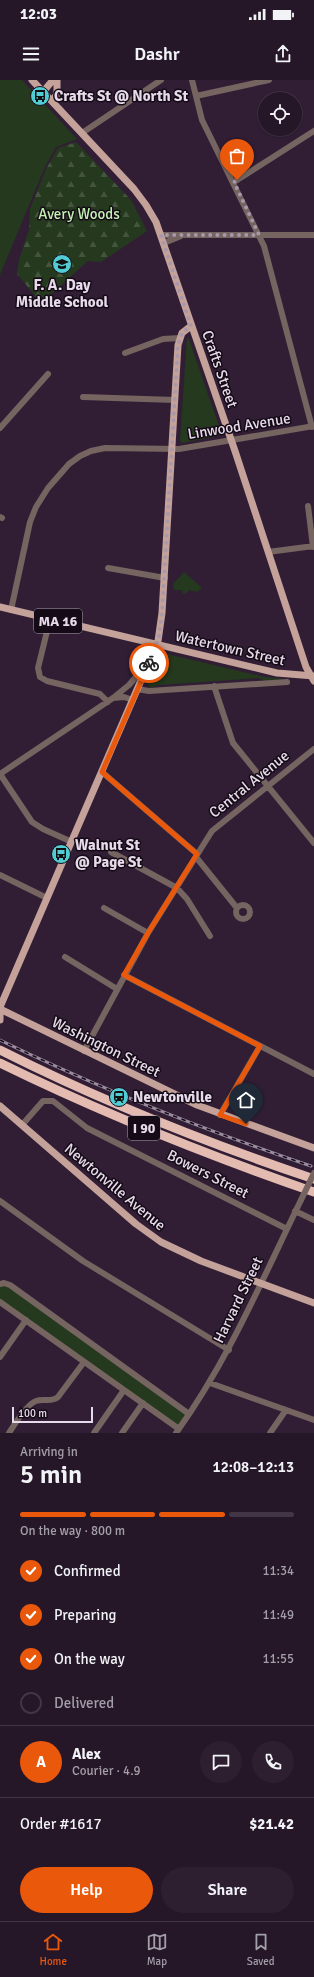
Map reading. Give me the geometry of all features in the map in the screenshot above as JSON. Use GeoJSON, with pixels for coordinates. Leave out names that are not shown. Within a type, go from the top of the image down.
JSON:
{"type":"FeatureCollection","features":[{"type":"Feature","properties":{"kind":"highway","name":"I 90"},"geometry":{"type":"LineString","coordinates":[[0,1050],[153,1119],[246,1155],[314,1179]]}},
{"type":"Feature","properties":{"kind":"highway","name":"I 90"},"geometry":{"type":"LineString","coordinates":[[0,1064],[158,1134],[314,1192]]}},
{"type":"Feature","properties":{"kind":"main road","name":"Crafts Street"},"geometry":{"type":"LineString","coordinates":[[32,80],[141,197],[152,213],[164,242],[306,668],[313,678]]}},
{"type":"Feature","properties":{"kind":"main road"},"geometry":{"type":"LineString","coordinates":[[43,92],[53,80]]}},
{"type":"Feature","properties":{"kind":"main road"},"geometry":{"type":"LineString","coordinates":[[52,101],[57,94],[57,80]]}},
{"type":"Feature","properties":{"kind":"main road"},"geometry":{"type":"LineString","coordinates":[[0,1020],[0,1009],[46,898],[72,842],[157,644],[162,618],[165,578],[179,338],[183,332],[191,326]]}},
{"type":"Feature","properties":{"kind":"main road","name":"Watertown Street"},"geometry":{"type":"LineString","coordinates":[[0,607],[277,673],[313,678]]}},
{"type":"Feature","properties":{"kind":"main road","name":"Washington Street"},"geometry":{"type":"LineString","coordinates":[[0,1009],[84,1051],[220,1115],[314,1148]]}},
{"type":"Feature","properties":{"kind":"main road","name":"Newtonville Avenue"},"geometry":{"type":"LineString","coordinates":[[0,1106],[136,1224],[161,1242],[201,1261],[314,1303]]}},
{"type":"Feature","properties":{"kind":"street"},"geometry":{"type":"LineString","coordinates":[[82,133],[161,80]]}},
{"type":"Feature","properties":{"kind":"street"},"geometry":{"type":"LineString","coordinates":[[192,80],[202,120],[234,182],[265,250],[313,426]]}},
{"type":"Feature","properties":{"kind":"street"},"geometry":{"type":"LineString","coordinates":[[196,96],[269,80]]}},
{"type":"Feature","properties":{"kind":"street"},"geometry":{"type":"LineString","coordinates":[[234,182],[314,131]]}},
{"type":"Feature","properties":{"kind":"street"},"geometry":{"type":"LineString","coordinates":[[161,235],[314,235]]}},
{"type":"Feature","properties":{"kind":"street"},"geometry":{"type":"LineString","coordinates":[[164,242],[182,235]]}},
{"type":"Feature","properties":{"kind":"street"},"geometry":{"type":"LineString","coordinates":[[125,353],[166,338],[179,338]]}},
{"type":"Feature","properties":{"kind":"street"},"geometry":{"type":"LineString","coordinates":[[0,428],[48,374]]}},
{"type":"Feature","properties":{"kind":"street"},"geometry":{"type":"LineString","coordinates":[[83,397],[175,400]]}},
{"type":"Feature","properties":{"kind":"street","name":"Linwood Avenue"},"geometry":{"type":"LineString","coordinates":[[11,610],[33,513],[43,494],[69,464],[82,454],[98,449],[172,449],[313,426]]}},
{"type":"Feature","properties":{"kind":"street"},"geometry":{"type":"LineString","coordinates":[[268,552],[313,546],[308,506]]}},
{"type":"Feature","properties":{"kind":"street"},"geometry":{"type":"LineString","coordinates":[[108,568],[165,578]]}},
{"type":"Feature","properties":{"kind":"street"},"geometry":{"type":"LineString","coordinates":[[50,619],[38,668],[40,676],[47,681],[100,694],[111,700],[124,697],[133,700]]}},
{"type":"Feature","properties":{"kind":"street"},"geometry":{"type":"LineString","coordinates":[[72,842],[43,829],[32,822],[0,774],[111,700],[128,686],[150,660]]}},
{"type":"Feature","properties":{"kind":"street"},"geometry":{"type":"LineString","coordinates":[[138,689],[149,691],[287,682]]}},
{"type":"Feature","properties":{"kind":"street"},"geometry":{"type":"LineString","coordinates":[[214,686],[231,738],[314,843]]}},
{"type":"Feature","properties":{"kind":"street","name":"Central Avenue"},"geometry":{"type":"LineString","coordinates":[[84,1051],[148,933],[212,831],[314,749]]}},
{"type":"Feature","properties":{"kind":"street"},"geometry":{"type":"LineString","coordinates":[[102,772],[196,855],[238,908]]}},
{"type":"Feature","properties":{"kind":"street"},"geometry":{"type":"LineString","coordinates":[[112,852],[177,888],[187,899],[210,936]]}},
{"type":"Feature","properties":{"kind":"street"},"geometry":{"type":"LineString","coordinates":[[0,875],[46,898]]}},
{"type":"Feature","properties":{"kind":"street"},"geometry":{"type":"LineString","coordinates":[[104,908],[148,933]]}},
{"type":"Feature","properties":{"kind":"street"},"geometry":{"type":"LineString","coordinates":[[65,957],[117,989]]}},
{"type":"Feature","properties":{"kind":"street"},"geometry":{"type":"LineString","coordinates":[[124,975],[314,1074]]}},
{"type":"Feature","properties":{"kind":"street"},"geometry":{"type":"LineString","coordinates":[[220,1115],[260,1046]]}},
{"type":"Feature","properties":{"kind":"street","name":"Bowers Street"},"geometry":{"type":"LineString","coordinates":[[22,1125],[43,1101],[53,1101],[87,1128],[287,1229]]}},
{"type":"Feature","properties":{"kind":"street","name":"Harvard Street"},"geometry":{"type":"LineString","coordinates":[[178,1431],[229,1350],[314,1173]]}},
{"type":"Feature","properties":{"kind":"street"},"geometry":{"type":"LineString","coordinates":[[0,1201],[83,1261],[229,1350]]}},
{"type":"Feature","properties":{"kind":"street"},"geometry":{"type":"LineString","coordinates":[[295,1211],[314,1220]]}},
{"type":"Feature","properties":{"kind":"street"},"geometry":{"type":"LineString","coordinates":[[0,1284],[4,1283],[10,1285],[189,1414]]}},
{"type":"Feature","properties":{"kind":"street"},"geometry":{"type":"LineString","coordinates":[[0,1302],[143,1403],[178,1431]]}},
{"type":"Feature","properties":{"kind":"street"},"geometry":{"type":"LineString","coordinates":[[0,1357],[26,1320]]}},
{"type":"Feature","properties":{"kind":"street"},"geometry":{"type":"LineString","coordinates":[[9,1433],[33,1402],[40,1400],[52,1400],[58,1397],[84,1362]]}},
{"type":"Feature","properties":{"kind":"street"},"geometry":{"type":"LineString","coordinates":[[210,1382],[314,1420]]}},
{"type":"Feature","properties":{"kind":"street"},"geometry":{"type":"LineString","coordinates":[[94,1433],[124,1390]]}},
{"type":"Feature","properties":{"kind":"street"},"geometry":{"type":"LineString","coordinates":[[122,1433],[143,1403]]}},
{"type":"Feature","properties":{"kind":"street"},"geometry":{"type":"LineString","coordinates":[[270,1433],[286,1410]]}},
{"type":"Feature","properties":{"kind":"green space"},"geometry":{"type":"Polygon","coordinates":[[[0,80],[22,80],[77,139],[56,147],[45,167],[0,275],[0,80]]]}},
{"type":"Feature","properties":{"kind":"green space","name":"Avery Woods"},"geometry":{"type":"Polygon","coordinates":[[[76,142],[131,200],[147,231],[101,262],[88,261],[41,303],[17,274],[19,260],[29,230],[30,209],[46,169],[58,148],[76,142]]]}},
{"type":"Feature","properties":{"kind":"green space"},"geometry":{"type":"Polygon","coordinates":[[[187,337],[189,339],[221,432],[218,436],[182,443],[180,441],[187,337]]]}},
{"type":"Feature","properties":{"kind":"green space"},"geometry":{"type":"Polygon","coordinates":[[[184,572],[202,588],[197,592],[189,590],[187,593],[183,594],[182,590],[174,590],[173,584],[184,572]]]}},
{"type":"Feature","properties":{"kind":"green space"},"geometry":{"type":"Polygon","coordinates":[[[163,653],[265,677],[285,679],[265,681],[258,678],[159,685],[150,688],[148,684],[163,653]]]}},
{"type":"Feature","properties":{"kind":"green space"},"geometry":{"type":"Polygon","coordinates":[[[4,1283],[189,1414],[179,1429],[0,1302],[0,1284],[4,1283]]]}},
{"type":"Feature","properties":{"kind":"railway"},"geometry":{"type":"LineString","coordinates":[[0,1040],[153,1108],[231,1138],[311,1166]]}},
{"type":"Feature","properties":{"kind":"way so far"},"geometry":{"type":"LineString","coordinates":[[149,663],[159,637],[162,613],[178,345],[179,338],[182,333],[191,326],[161,235],[259,235],[234,182],[237,180]]}},
{"type":"Feature","properties":{"kind":"place","name":"Crafts St @ North St"},"geometry":{"type":"Point","coordinates":[40,96]}},
{"type":"Feature","properties":{"kind":"place","name":"F. A. Day Middle School"},"geometry":{"type":"Point","coordinates":[62,264]}},
{"type":"Feature","properties":{"kind":"place","name":"Walnut St @ Page St"},"geometry":{"type":"Point","coordinates":[61,854]}},
{"type":"Feature","properties":{"kind":"place","name":"Newtonville"},"geometry":{"type":"Point","coordinates":[119,1097]}},
{"type":"Feature","properties":{"kind":"route"},"geometry":{"type":"LineString","coordinates":[[149,663],[102,772],[197,854],[136,952],[124,975],[260,1046],[220,1115],[246,1124]]}}]}
